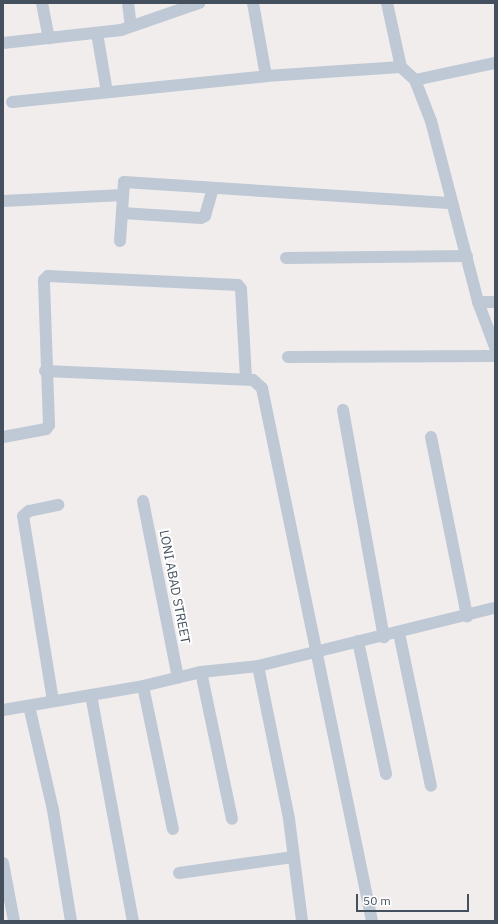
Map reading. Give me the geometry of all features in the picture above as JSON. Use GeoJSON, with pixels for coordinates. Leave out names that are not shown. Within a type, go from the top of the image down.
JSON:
{"type":"FeatureCollection","features":[{"type":"Feature","properties":{"kind":"street"},"geometry":{"type":"LineString","coordinates":[[42,3],[49,38]]}},
{"type":"Feature","properties":{"kind":"street"},"geometry":{"type":"LineString","coordinates":[[128,3],[131,26]]}},
{"type":"Feature","properties":{"kind":"street"},"geometry":{"type":"LineString","coordinates":[[3,43],[97,32],[131,26],[200,3]]}},
{"type":"Feature","properties":{"kind":"street"},"geometry":{"type":"LineString","coordinates":[[253,3],[266,76]]}},
{"type":"Feature","properties":{"kind":"street"},"geometry":{"type":"LineString","coordinates":[[387,3],[401,67],[415,80],[432,121],[478,302],[495,347]]}},
{"type":"Feature","properties":{"kind":"street"},"geometry":{"type":"LineString","coordinates":[[97,32],[107,92]]}},
{"type":"Feature","properties":{"kind":"street"},"geometry":{"type":"LineString","coordinates":[[415,80],[495,63]]}},
{"type":"Feature","properties":{"kind":"street"},"geometry":{"type":"LineString","coordinates":[[12,102],[266,76],[401,67]]}},
{"type":"Feature","properties":{"kind":"street"},"geometry":{"type":"LineString","coordinates":[[120,241],[124,182],[452,203]]}},
{"type":"Feature","properties":{"kind":"street"},"geometry":{"type":"LineString","coordinates":[[122,213],[201,218],[205,216],[213,188]]}},
{"type":"Feature","properties":{"kind":"street"},"geometry":{"type":"LineString","coordinates":[[3,201],[123,195]]}},
{"type":"Feature","properties":{"kind":"street"},"geometry":{"type":"LineString","coordinates":[[286,258],[467,256]]}},
{"type":"Feature","properties":{"kind":"street"},"geometry":{"type":"LineString","coordinates":[[3,437],[47,428],[44,280],[48,276],[238,285],[241,290],[246,379]]}},
{"type":"Feature","properties":{"kind":"street"},"geometry":{"type":"LineString","coordinates":[[478,302],[495,302]]}},
{"type":"Feature","properties":{"kind":"street"},"geometry":{"type":"LineString","coordinates":[[288,358],[495,356]]}},
{"type":"Feature","properties":{"kind":"street"},"geometry":{"type":"LineString","coordinates":[[45,371],[246,379],[253,380],[262,388],[318,650],[372,921]]}},
{"type":"Feature","properties":{"kind":"street"},"geometry":{"type":"LineString","coordinates":[[343,410],[384,637]]}},
{"type":"Feature","properties":{"kind":"street"},"geometry":{"type":"LineString","coordinates":[[431,436],[467,616]]}},
{"type":"Feature","properties":{"kind":"street","name":"LONI ABAD STREET"},"geometry":{"type":"LineString","coordinates":[[143,501],[178,678]]}},
{"type":"Feature","properties":{"kind":"street"},"geometry":{"type":"LineString","coordinates":[[53,701],[22,516],[28,512],[58,505]]}},
{"type":"Feature","properties":{"kind":"street"},"geometry":{"type":"LineString","coordinates":[[3,710],[143,686],[201,672],[258,666],[318,650],[384,637],[495,608]]}},
{"type":"Feature","properties":{"kind":"street"},"geometry":{"type":"LineString","coordinates":[[399,633],[431,786]]}},
{"type":"Feature","properties":{"kind":"street"},"geometry":{"type":"LineString","coordinates":[[358,641],[386,774]]}},
{"type":"Feature","properties":{"kind":"street"},"geometry":{"type":"LineString","coordinates":[[258,666],[289,819],[302,921]]}},
{"type":"Feature","properties":{"kind":"street"},"geometry":{"type":"LineString","coordinates":[[201,672],[232,820]]}},
{"type":"Feature","properties":{"kind":"street"},"geometry":{"type":"LineString","coordinates":[[143,686],[173,829]]}},
{"type":"Feature","properties":{"kind":"street"},"geometry":{"type":"LineString","coordinates":[[91,695],[133,921]]}},
{"type":"Feature","properties":{"kind":"street"},"geometry":{"type":"LineString","coordinates":[[29,706],[53,810],[71,921]]}},
{"type":"Feature","properties":{"kind":"street"},"geometry":{"type":"LineString","coordinates":[[179,873],[294,858]]}},
{"type":"Feature","properties":{"kind":"street"},"geometry":{"type":"LineString","coordinates":[[3,863],[14,921]]}}]}
